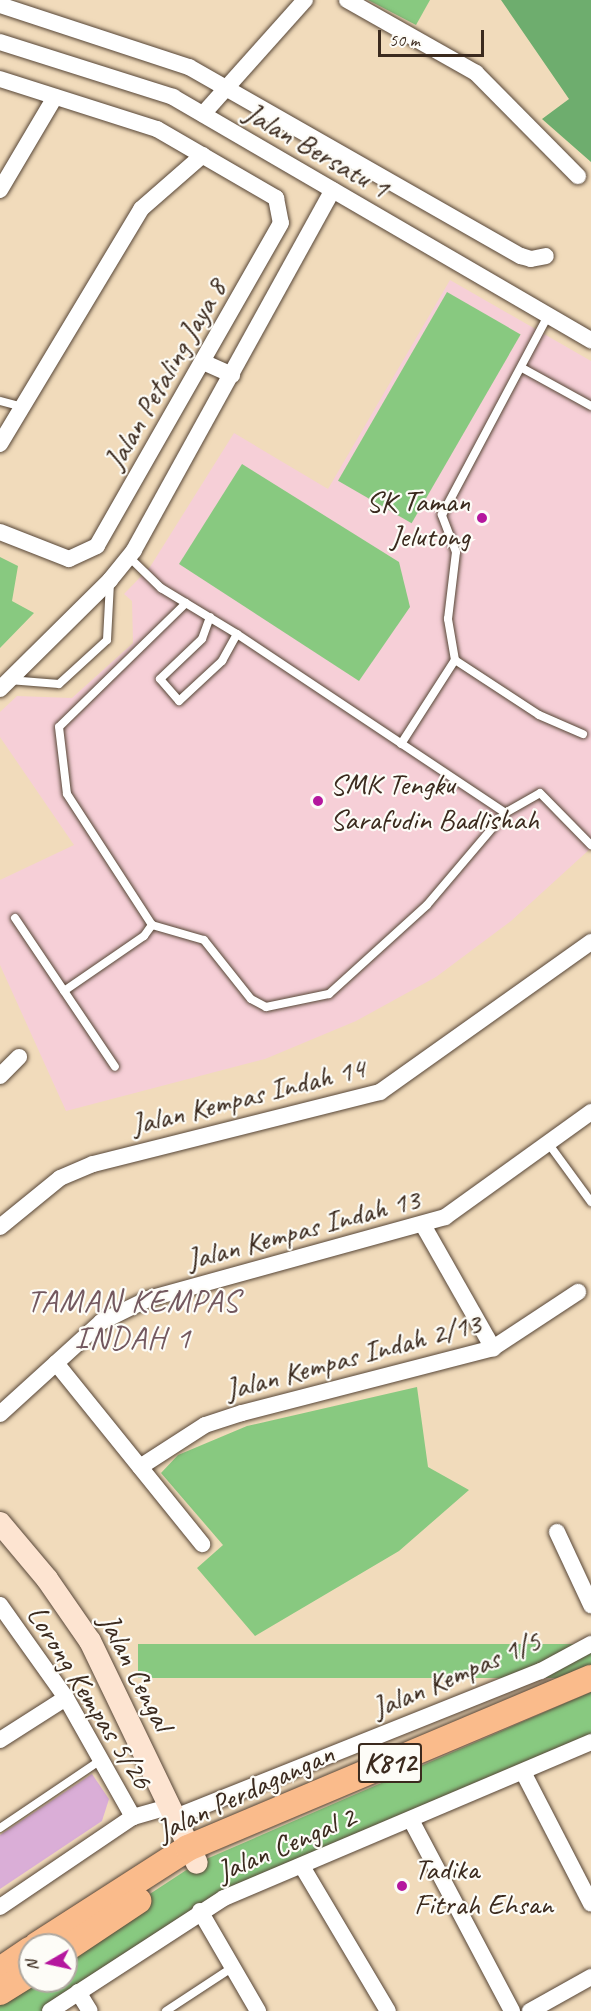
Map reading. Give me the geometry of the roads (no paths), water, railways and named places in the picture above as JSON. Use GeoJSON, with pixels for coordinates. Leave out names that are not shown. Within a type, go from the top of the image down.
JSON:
{"type":"FeatureCollection","features":[{"type":"Feature","properties":{"kind":"main road","name":"Jalan Perdagangan"},"geometry":{"type":"LineString","coordinates":[[58,1933],[192,1856],[591,1678]]}},
{"type":"Feature","properties":{"kind":"main road","name":"Jalan Perdagangan"},"geometry":{"type":"LineString","coordinates":[[78,1940],[192,1856],[591,1692]]}},
{"type":"Feature","properties":{"kind":"main road"},"geometry":{"type":"LineString","coordinates":[[0,1970],[18,1958]]}},
{"type":"Feature","properties":{"kind":"main road"},"geometry":{"type":"LineString","coordinates":[[0,1992],[18,1981]]}},
{"type":"Feature","properties":{"kind":"street"},"geometry":{"type":"LineString","coordinates":[[203,114],[305,0]]}},
{"type":"Feature","properties":{"kind":"street"},"geometry":{"type":"LineString","coordinates":[[346,0],[476,73],[578,176]]}},
{"type":"Feature","properties":{"kind":"street"},"geometry":{"type":"LineString","coordinates":[[0,5],[30,7],[189,67],[521,256],[531,259],[546,256]]}},
{"type":"Feature","properties":{"kind":"street","name":"Jalan Bersatu 1"},"geometry":{"type":"LineString","coordinates":[[0,42],[173,97],[591,340]]}},
{"type":"Feature","properties":{"kind":"street"},"geometry":{"type":"LineString","coordinates":[[0,79],[157,129],[203,155],[141,209],[0,444]]}},
{"type":"Feature","properties":{"kind":"street"},"geometry":{"type":"LineString","coordinates":[[0,190],[55,96]]}},
{"type":"Feature","properties":{"kind":"street","name":"Jalan Petaling Jaya 8"},"geometry":{"type":"LineString","coordinates":[[0,532],[61,558],[81,556],[97,546],[281,223],[281,209],[276,198],[203,155]]}},
{"type":"Feature","properties":{"kind":"street"},"geometry":{"type":"LineString","coordinates":[[4,684],[110,580],[129,557],[333,190]]}},
{"type":"Feature","properties":{"kind":"street"},"geometry":{"type":"LineString","coordinates":[[203,363],[232,375]]}},
{"type":"Feature","properties":{"kind":"street","name":"Jalan Kempas Indah 14"},"geometry":{"type":"LineString","coordinates":[[0,1227],[60,1178],[93,1164],[380,1092],[591,942]]}},
{"type":"Feature","properties":{"kind":"street"},"geometry":{"type":"LineString","coordinates":[[0,1076],[20,1057]]}},
{"type":"Feature","properties":{"kind":"street","name":"Jalan Kempas Indah 13"},"geometry":{"type":"LineString","coordinates":[[0,1413],[101,1322],[148,1299],[423,1225],[445,1217],[591,1112]]}},
{"type":"Feature","properties":{"kind":"street"},"geometry":{"type":"LineString","coordinates":[[423,1225],[493,1348]]}},
{"type":"Feature","properties":{"kind":"street","name":"Jalan Kempas Indah 2/13"},"geometry":{"type":"LineString","coordinates":[[140,1467],[205,1425],[242,1413],[493,1348],[578,1292]]}},
{"type":"Feature","properties":{"kind":"street"},"geometry":{"type":"LineString","coordinates":[[56,1363],[202,1544]]}},
{"type":"Feature","properties":{"kind":"street","name":"Jalan Cengal"},"geometry":{"type":"LineString","coordinates":[[0,1523],[47,1579],[90,1641],[192,1856]]}},
{"type":"Feature","properties":{"kind":"street"},"geometry":{"type":"LineString","coordinates":[[557,1532],[591,1605]]}},
{"type":"Feature","properties":{"kind":"street","name":"Lorong Kempas 5/26"},"geometry":{"type":"LineString","coordinates":[[0,1605],[66,1698],[133,1817]]}},
{"type":"Feature","properties":{"kind":"street","name":"Jalan Kempas 1/5"},"geometry":{"type":"LineString","coordinates":[[0,1907],[133,1817],[171,1812],[542,1671],[591,1644]]}},
{"type":"Feature","properties":{"kind":"street"},"geometry":{"type":"LineString","coordinates":[[0,1740],[66,1698]]}},
{"type":"Feature","properties":{"kind":"street","name":"Jalan Cengal 2"},"geometry":{"type":"LineString","coordinates":[[78,1992],[200,1911],[591,1742]]}},
{"type":"Feature","properties":{"kind":"street"},"geometry":{"type":"LineString","coordinates":[[523,1772],[591,1904]]}},
{"type":"Feature","properties":{"kind":"street"},"geometry":{"type":"LineString","coordinates":[[411,1820],[512,2011]]}},
{"type":"Feature","properties":{"kind":"street"},"geometry":{"type":"LineString","coordinates":[[303,1868],[388,2011]]}},
{"type":"Feature","properties":{"kind":"street"},"geometry":{"type":"LineString","coordinates":[[200,1911],[258,2011]]}},
{"type":"Feature","properties":{"kind":"street"},"geometry":{"type":"LineString","coordinates":[[530,2011],[591,1977]]}},
{"type":"Feature","properties":{"kind":"street"},"geometry":{"type":"LineString","coordinates":[[78,1992],[90,2011]]}},
{"type":"Feature","properties":{"kind":"street","name":"Jalan Cengal 2"},"geometry":{"type":"LineString","coordinates":[[50,2011],[77,1993]]}},
{"type":"Feature","properties":{"kind":"lane"},"geometry":{"type":"LineString","coordinates":[[401,744],[455,660],[448,619],[456,552],[442,515],[548,316]]}},
{"type":"Feature","properties":{"kind":"lane"},"geometry":{"type":"LineString","coordinates":[[522,368],[591,406]]}},
{"type":"Feature","properties":{"kind":"lane"},"geometry":{"type":"LineString","coordinates":[[0,401],[22,407]]}},
{"type":"Feature","properties":{"kind":"lane"},"geometry":{"type":"LineString","coordinates":[[129,557],[161,588],[237,634],[505,813]]}},
{"type":"Feature","properties":{"kind":"lane"},"geometry":{"type":"LineString","coordinates":[[4,684],[59,684],[107,640],[110,580]]}},
{"type":"Feature","properties":{"kind":"lane"},"geometry":{"type":"LineString","coordinates":[[186,603],[59,727],[67,794],[152,925],[204,940],[250,999],[266,1007],[329,994],[427,905],[505,813],[540,793],[591,845]]}},
{"type":"Feature","properties":{"kind":"lane"},"geometry":{"type":"LineString","coordinates":[[210,617],[202,639],[160,679],[179,701],[222,661],[237,634]]}},
{"type":"Feature","properties":{"kind":"lane"},"geometry":{"type":"LineString","coordinates":[[455,660],[539,715],[583,734]]}},
{"type":"Feature","properties":{"kind":"lane"},"geometry":{"type":"LineString","coordinates":[[15,918],[115,1066]]}},
{"type":"Feature","properties":{"kind":"lane"},"geometry":{"type":"LineString","coordinates":[[64,991],[144,936],[152,925]]}},
{"type":"Feature","properties":{"kind":"lane"},"geometry":{"type":"LineString","coordinates":[[548,1143],[591,1202]]}},
{"type":"Feature","properties":{"kind":"lane"},"geometry":{"type":"LineString","coordinates":[[0,1828],[101,1760]]}},
{"type":"Feature","properties":{"kind":"lane"},"geometry":{"type":"LineString","coordinates":[[166,2011],[232,1967]]}},
{"type":"Feature","properties":{"kind":"place","name":"SK Taman Jelutong"},"geometry":{"type":"Point","coordinates":[482,518]}},
{"type":"Feature","properties":{"kind":"place","name":"SMK Tengku Sarafudin Badlishah"},"geometry":{"type":"Point","coordinates":[318,801]}},
{"type":"Feature","properties":{"kind":"place","name":"Tadika Fitrah Ehsan"},"geometry":{"type":"Point","coordinates":[402,1886]}},
{"type":"Feature","properties":{"kind":"district","name":"TAMAN KEMPAS INDAH 1"},"geometry":{"type":"Point","coordinates":[133,1320]}}]}
